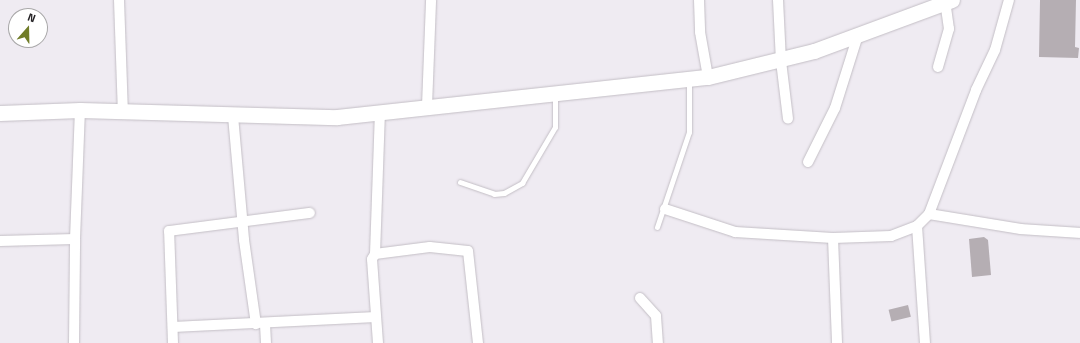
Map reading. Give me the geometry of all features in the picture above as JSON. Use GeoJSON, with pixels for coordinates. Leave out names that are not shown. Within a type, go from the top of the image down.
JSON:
{"type":"FeatureCollection","features":[{"type":"Feature","properties":{"kind":"street"},"geometry":{"type":"LineString","coordinates":[[119,0],[123,112]]}},
{"type":"Feature","properties":{"kind":"street"},"geometry":{"type":"LineString","coordinates":[[427,106],[432,0]]}},
{"type":"Feature","properties":{"kind":"street"},"geometry":{"type":"LineString","coordinates":[[699,0],[700,32],[708,77]]}},
{"type":"Feature","properties":{"kind":"street"},"geometry":{"type":"LineString","coordinates":[[778,0],[780,61],[788,119]]}},
{"type":"Feature","properties":{"kind":"street"},"geometry":{"type":"LineString","coordinates":[[665,209],[735,232],[833,238],[891,236],[916,226],[929,214],[976,90],[995,50],[1009,0]]}},
{"type":"Feature","properties":{"kind":"street"},"geometry":{"type":"LineString","coordinates":[[0,113],[80,110],[233,116],[337,117],[380,114],[427,106],[708,77],[780,61],[858,35],[949,1],[950,29],[938,67]]}},
{"type":"Feature","properties":{"kind":"street"},"geometry":{"type":"LineString","coordinates":[[808,162],[835,108],[858,35]]}},
{"type":"Feature","properties":{"kind":"street"},"geometry":{"type":"LineString","coordinates":[[74,343],[75,239],[80,110]]}},
{"type":"Feature","properties":{"kind":"street"},"geometry":{"type":"LineString","coordinates":[[378,343],[372,260],[375,254],[380,114]]}},
{"type":"Feature","properties":{"kind":"street"},"geometry":{"type":"LineString","coordinates":[[233,116],[242,222],[261,324],[266,343]]}},
{"type":"Feature","properties":{"kind":"street"},"geometry":{"type":"LineString","coordinates":[[173,343],[174,327],[169,232],[310,213]]}},
{"type":"Feature","properties":{"kind":"street"},"geometry":{"type":"LineString","coordinates":[[929,214],[1021,229],[1080,232]]}},
{"type":"Feature","properties":{"kind":"street"},"geometry":{"type":"LineString","coordinates":[[916,226],[925,343]]}},
{"type":"Feature","properties":{"kind":"street"},"geometry":{"type":"LineString","coordinates":[[833,238],[837,343]]}},
{"type":"Feature","properties":{"kind":"street"},"geometry":{"type":"LineString","coordinates":[[0,241],[75,239]]}},
{"type":"Feature","properties":{"kind":"street"},"geometry":{"type":"LineString","coordinates":[[375,254],[430,247],[468,251],[478,343]]}},
{"type":"Feature","properties":{"kind":"street"},"geometry":{"type":"LineString","coordinates":[[640,298],[656,316],[658,343]]}},
{"type":"Feature","properties":{"kind":"street"},"geometry":{"type":"LineString","coordinates":[[174,327],[261,324],[376,317]]}},
{"type":"Feature","properties":{"kind":"lane"},"geometry":{"type":"LineString","coordinates":[[658,226],[665,209],[689,132],[689,79]]}},
{"type":"Feature","properties":{"kind":"lane"},"geometry":{"type":"LineString","coordinates":[[460,182],[494,194],[504,193],[522,183],[555,127],[555,93]]}},
{"type":"Feature","properties":{"kind":"building"},"geometry":{"type":"Polygon","coordinates":[[[1040,0],[1076,0],[1075,47],[1079,48],[1078,58],[1039,57],[1040,0]]]}},
{"type":"Feature","properties":{"kind":"building"},"geometry":{"type":"Polygon","coordinates":[[[984,237],[988,240],[991,275],[972,277],[969,239],[984,237]]]}},
{"type":"Feature","properties":{"kind":"building"},"geometry":{"type":"Polygon","coordinates":[[[908,305],[911,317],[891,321],[889,310],[908,305]]]}}]}
